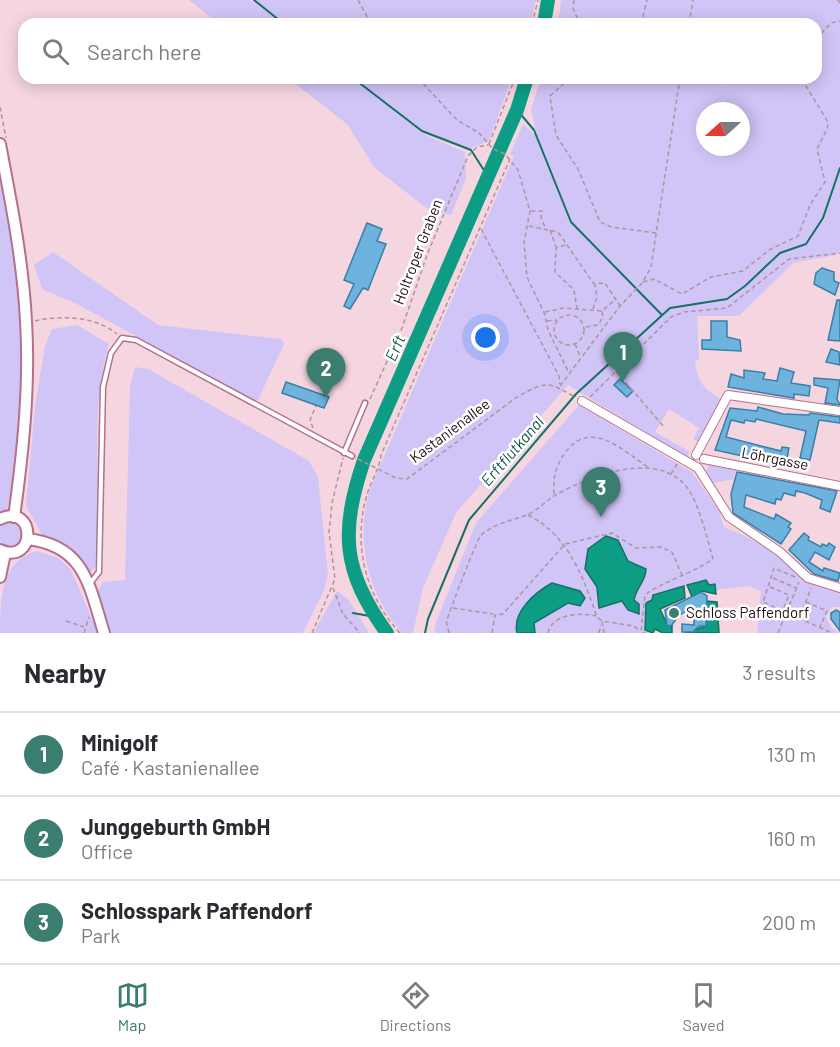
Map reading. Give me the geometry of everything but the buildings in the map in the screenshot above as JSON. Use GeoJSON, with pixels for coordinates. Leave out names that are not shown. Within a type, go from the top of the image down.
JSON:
{"type":"FeatureCollection","features":[{"type":"Feature","properties":{"kind":"main road"},"geometry":{"type":"LineString","coordinates":[[0,144],[15,222],[27,322],[26,406],[14,517]]}},
{"type":"Feature","properties":{"kind":"main road"},"geometry":{"type":"LineString","coordinates":[[0,519],[14,517],[25,525],[28,539],[20,550],[3,551],[0,577]]}},
{"type":"Feature","properties":{"kind":"main road"},"geometry":{"type":"LineString","coordinates":[[28,539],[52,544],[69,552],[80,566],[88,584],[104,633]]}},
{"type":"Feature","properties":{"kind":"street"},"geometry":{"type":"LineString","coordinates":[[695,466],[696,455],[728,395],[840,411]]}},
{"type":"Feature","properties":{"kind":"street"},"geometry":{"type":"LineString","coordinates":[[584,402],[695,466],[729,517],[780,552],[808,578],[840,588]]}},
{"type":"Feature","properties":{"kind":"street","name":"Löhrgasse"},"geometry":{"type":"LineString","coordinates":[[696,455],[705,459],[840,486]]}},
{"type":"Feature","properties":{"kind":"street"},"geometry":{"type":"LineString","coordinates":[[695,466],[704,465],[705,459]]}},
{"type":"Feature","properties":{"kind":"lane"},"geometry":{"type":"LineString","coordinates":[[88,584],[99,572],[105,371],[111,353],[122,338],[136,340],[352,456]]}},
{"type":"Feature","properties":{"kind":"lane"},"geometry":{"type":"LineString","coordinates":[[344,453],[365,403]]}},
{"type":"Feature","properties":{"kind":"path"},"geometry":{"type":"LineString","coordinates":[[358,0],[368,18]]}},
{"type":"Feature","properties":{"kind":"path"},"geometry":{"type":"LineString","coordinates":[[534,18],[538,0]]}},
{"type":"Feature","properties":{"kind":"path"},"geometry":{"type":"LineString","coordinates":[[574,0],[573,8],[577,18]]}},
{"type":"Feature","properties":{"kind":"path"},"geometry":{"type":"LineString","coordinates":[[642,18],[647,0]]}},
{"type":"Feature","properties":{"kind":"path"},"geometry":{"type":"LineString","coordinates":[[690,18],[693,0]]}},
{"type":"Feature","properties":{"kind":"path"},"geometry":{"type":"LineString","coordinates":[[822,33],[831,23],[840,21]]}},
{"type":"Feature","properties":{"kind":"path"},"geometry":{"type":"LineString","coordinates":[[424,84],[457,120],[479,133],[493,149],[506,154],[518,170],[530,211],[524,242],[526,277],[544,313],[552,340],[570,373]]}},
{"type":"Feature","properties":{"kind":"path"},"geometry":{"type":"LineString","coordinates":[[489,145],[513,84]]}},
{"type":"Feature","properties":{"kind":"path"},"geometry":{"type":"LineString","coordinates":[[563,84],[550,96],[556,135],[578,169],[600,222],[611,228],[656,233]]}},
{"type":"Feature","properties":{"kind":"path"},"geometry":{"type":"LineString","coordinates":[[560,386],[620,306],[643,282],[651,267],[679,84]]}},
{"type":"Feature","properties":{"kind":"path"},"geometry":{"type":"LineString","coordinates":[[643,282],[654,279],[682,294],[711,277],[742,271],[769,250],[798,236],[810,205],[825,182],[817,149],[828,122],[805,84]]}},
{"type":"Feature","properties":{"kind":"path","name":"Holtroper Graben"},"geometry":{"type":"LineString","coordinates":[[365,403],[369,399],[402,327],[427,255],[468,156],[477,147],[489,145]]}},
{"type":"Feature","properties":{"kind":"path"},"geometry":{"type":"LineString","coordinates":[[400,633],[377,602],[362,557],[360,534],[362,513],[371,481],[379,470],[381,455],[510,159]]}},
{"type":"Feature","properties":{"kind":"path"},"geometry":{"type":"LineString","coordinates":[[530,211],[542,211],[541,218],[545,229]]}},
{"type":"Feature","properties":{"kind":"path"},"geometry":{"type":"LineString","coordinates":[[529,225],[558,231],[566,245],[584,266],[594,284],[597,297],[593,310]]}},
{"type":"Feature","properties":{"kind":"path"},"geometry":{"type":"LineString","coordinates":[[480,228],[559,376],[560,386],[584,402],[671,317],[684,312],[727,308],[789,259],[840,254]]}},
{"type":"Feature","properties":{"kind":"path"},"geometry":{"type":"LineString","coordinates":[[550,230],[556,248],[555,272],[574,290],[576,309],[574,315]]}},
{"type":"Feature","properties":{"kind":"path"},"geometry":{"type":"LineString","coordinates":[[556,248],[566,245]]}},
{"type":"Feature","properties":{"kind":"path"},"geometry":{"type":"LineString","coordinates":[[594,284],[605,283],[620,306]]}},
{"type":"Feature","properties":{"kind":"path"},"geometry":{"type":"LineString","coordinates":[[544,313],[563,308],[602,310],[616,299]]}},
{"type":"Feature","properties":{"kind":"path"},"geometry":{"type":"LineString","coordinates":[[585,327],[598,325],[603,317],[602,310]]}},
{"type":"Feature","properties":{"kind":"path"},"geometry":{"type":"LineString","coordinates":[[546,321],[557,320],[565,315],[574,315],[580,318],[585,327],[583,337],[575,344],[565,344],[556,337],[554,330],[557,320]]}},
{"type":"Feature","properties":{"kind":"path"},"geometry":{"type":"LineString","coordinates":[[34,321],[68,317],[97,323],[122,338]]}},
{"type":"Feature","properties":{"kind":"path"},"geometry":{"type":"LineString","coordinates":[[552,340],[556,337]]}},
{"type":"Feature","properties":{"kind":"path"},"geometry":{"type":"LineString","coordinates":[[575,344],[581,357]]}},
{"type":"Feature","properties":{"kind":"path"},"geometry":{"type":"LineString","coordinates":[[616,371],[664,427]]}},
{"type":"Feature","properties":{"kind":"path","name":"Kastanienallee"},"geometry":{"type":"LineString","coordinates":[[352,456],[396,478],[407,479],[517,397],[533,388],[547,384],[560,386]]}},
{"type":"Feature","properties":{"kind":"path"},"geometry":{"type":"LineString","coordinates":[[315,435],[310,420],[316,406]]}},
{"type":"Feature","properties":{"kind":"path"},"geometry":{"type":"LineString","coordinates":[[554,495],[556,465],[571,445],[581,437],[592,436],[607,442],[650,468],[670,476],[685,486],[692,496],[712,559],[683,577],[656,587],[645,595],[641,632]]}},
{"type":"Feature","properties":{"kind":"path"},"geometry":{"type":"LineString","coordinates":[[312,633],[335,579],[329,532],[338,468],[344,453]]}},
{"type":"Feature","properties":{"kind":"path"},"geometry":{"type":"LineString","coordinates":[[670,476],[681,459]]}},
{"type":"Feature","properties":{"kind":"path"},"geometry":{"type":"LineString","coordinates":[[449,633],[447,622],[467,572],[476,541],[503,520],[528,514],[554,495],[577,484],[618,471],[650,468]]}},
{"type":"Feature","properties":{"kind":"path"},"geometry":{"type":"LineString","coordinates":[[528,514],[544,522],[565,544],[597,616],[602,621],[634,626],[645,633]]}},
{"type":"Feature","properties":{"kind":"path"},"geometry":{"type":"LineString","coordinates":[[452,607],[495,615],[503,614],[565,544],[612,533],[636,548],[662,547],[672,552],[683,577]]}},
{"type":"Feature","properties":{"kind":"path"},"geometry":{"type":"LineString","coordinates":[[784,611],[800,579],[774,568],[763,603],[832,633]]}},
{"type":"Feature","properties":{"kind":"path"},"geometry":{"type":"LineString","coordinates":[[771,578],[797,588]]}},
{"type":"Feature","properties":{"kind":"path"},"geometry":{"type":"LineString","coordinates":[[768,586],[789,595],[778,633]]}},
{"type":"Feature","properties":{"kind":"path"},"geometry":{"type":"LineString","coordinates":[[333,587],[343,614],[360,633]]}},
{"type":"Feature","properties":{"kind":"path"},"geometry":{"type":"LineString","coordinates":[[799,618],[811,587]]}},
{"type":"Feature","properties":{"kind":"path"},"geometry":{"type":"LineString","coordinates":[[806,602],[827,611],[820,627]]}},
{"type":"Feature","properties":{"kind":"path"},"geometry":{"type":"LineString","coordinates":[[548,633],[553,623],[561,618],[586,614],[597,616]]}},
{"type":"Feature","properties":{"kind":"path"},"geometry":{"type":"LineString","coordinates":[[84,633],[88,618],[98,615]]}},
{"type":"Feature","properties":{"kind":"path"},"geometry":{"type":"LineString","coordinates":[[492,633],[495,615]]}},
{"type":"Feature","properties":{"kind":"path"},"geometry":{"type":"LineString","coordinates":[[66,621],[85,628]]}},
{"type":"Feature","properties":{"kind":"path"},"geometry":{"type":"LineString","coordinates":[[599,633],[602,621]]}},
{"type":"Feature","properties":{"kind":"path"},"geometry":{"type":"LineString","coordinates":[[601,625],[604,633]]}},
{"type":"Feature","properties":{"kind":"shaded area"},"geometry":{"type":"Polygon","coordinates":[[[189,0],[250,0],[257,5],[252,0],[536,0],[532,18],[212,18],[189,0]]]}},
{"type":"Feature","properties":{"kind":"shaded area"},"geometry":{"type":"Polygon","coordinates":[[[561,0],[840,0],[840,251],[836,255],[793,263],[739,316],[697,316],[699,359],[695,361],[698,375],[706,389],[722,400],[699,442],[693,439],[699,428],[669,409],[655,432],[690,452],[687,457],[568,385],[456,513],[423,588],[413,633],[402,633],[380,601],[368,566],[364,548],[364,529],[369,491],[514,156],[510,154],[523,124],[537,137],[531,109],[539,84],[822,84],[822,18],[559,18],[561,0]]]}},
{"type":"Feature","properties":{"kind":"shaded area"},"geometry":{"type":"Polygon","coordinates":[[[296,84],[510,84],[489,141],[469,149],[421,133],[465,152],[466,179],[451,215],[429,210],[375,168],[347,124],[296,84]]]}},
{"type":"Feature","properties":{"kind":"shaded area"},"geometry":{"type":"Polygon","coordinates":[[[0,172],[14,257],[21,384],[14,468],[7,511],[0,515],[0,172]]]}},
{"type":"Feature","properties":{"kind":"shaded area"},"geometry":{"type":"Polygon","coordinates":[[[53,252],[158,325],[281,339],[284,344],[257,402],[77,304],[42,289],[34,265],[53,252]]]}},
{"type":"Feature","properties":{"kind":"shaded area"},"geometry":{"type":"Polygon","coordinates":[[[77,325],[109,344],[99,400],[95,568],[89,573],[70,547],[42,535],[26,506],[35,406],[45,346],[52,329],[77,325]]]}},
{"type":"Feature","properties":{"kind":"shaded area"},"geometry":{"type":"Polygon","coordinates":[[[135,367],[148,369],[309,461],[318,477],[328,574],[324,590],[303,633],[109,633],[96,594],[103,582],[125,580],[130,387],[135,367]]]}},
{"type":"Feature","properties":{"kind":"shaded area"},"geometry":{"type":"Polygon","coordinates":[[[579,405],[692,472],[719,511],[724,527],[761,545],[800,576],[818,587],[840,590],[840,607],[831,607],[826,617],[832,628],[839,633],[757,633],[761,591],[748,586],[716,590],[715,585],[709,585],[706,580],[654,595],[652,600],[646,604],[645,629],[653,633],[434,633],[436,622],[476,523],[579,405]]]}},
{"type":"Feature","properties":{"kind":"shaded area"},"geometry":{"type":"Polygon","coordinates":[[[709,464],[736,468],[734,479],[713,483],[706,472],[709,464]]]}},
{"type":"Feature","properties":{"kind":"shaded area"},"geometry":{"type":"Polygon","coordinates":[[[6,522],[16,522],[23,529],[23,539],[16,546],[6,546],[-1,539],[-1,529],[6,522]]]}},
{"type":"Feature","properties":{"kind":"shaded area"},"geometry":{"type":"Polygon","coordinates":[[[606,536],[618,540],[628,561],[646,569],[634,600],[639,604],[639,614],[628,610],[622,601],[599,608],[597,587],[585,569],[588,549],[606,536]]]}},
{"type":"Feature","properties":{"kind":"shaded area"},"geometry":{"type":"Polygon","coordinates":[[[37,551],[58,558],[71,570],[98,633],[0,633],[2,596],[9,573],[16,563],[37,551]]]}},
{"type":"Feature","properties":{"kind":"shaded area"},"geometry":{"type":"Polygon","coordinates":[[[706,580],[709,585],[715,584],[716,594],[702,591],[692,597],[687,585],[706,580]]]}},
{"type":"Feature","properties":{"kind":"shaded area"},"geometry":{"type":"Polygon","coordinates":[[[552,583],[580,591],[585,598],[580,606],[568,603],[534,623],[535,633],[517,633],[516,625],[522,610],[533,597],[552,583]]]}},
{"type":"Feature","properties":{"kind":"shaded area"},"geometry":{"type":"Polygon","coordinates":[[[684,586],[685,598],[660,609],[667,624],[672,625],[672,633],[663,633],[655,629],[653,633],[645,630],[646,603],[652,600],[653,595],[684,586]]]}},
{"type":"Feature","properties":{"kind":"shaded area"},"geometry":{"type":"Polygon","coordinates":[[[337,591],[349,600],[369,633],[313,633],[337,591]]]}},
{"type":"Feature","properties":{"kind":"shaded area"},"geometry":{"type":"Polygon","coordinates":[[[706,601],[717,602],[719,633],[685,633],[706,626],[706,601]]]}},
{"type":"Feature","properties":{"kind":"waterway"},"geometry":{"type":"LineString","coordinates":[[254,0],[276,18]]}},
{"type":"Feature","properties":{"kind":"waterway","name":"Erft"},"geometry":{"type":"LineString","coordinates":[[545,18],[548,0]]}},
{"type":"Feature","properties":{"kind":"waterway"},"geometry":{"type":"LineString","coordinates":[[361,84],[422,131],[471,150],[487,175]]}},
{"type":"Feature","properties":{"kind":"waterway","name":"Erft"},"geometry":{"type":"LineString","coordinates":[[387,633],[372,611],[354,570],[349,530],[356,486],[364,460],[517,110],[525,84]]}},
{"type":"Feature","properties":{"kind":"waterway","name":"Erftflutkanal"},"geometry":{"type":"LineString","coordinates":[[517,110],[534,130],[571,222],[661,314]]}},
{"type":"Feature","properties":{"kind":"waterway","name":"Erftflutkanal"},"geometry":{"type":"LineString","coordinates":[[425,633],[428,619],[469,520],[576,394],[670,308],[727,299],[745,286],[780,253],[806,244],[823,218],[840,168]]}},
{"type":"Feature","properties":{"kind":"waterway"},"geometry":{"type":"LineString","coordinates":[[353,613],[375,617]]}},
{"type":"Feature","properties":{"kind":"place","name":"Minigolf"},"geometry":{"type":"Point","coordinates":[623,382]}},
{"type":"Feature","properties":{"kind":"place","name":"Junggeburth GmbH"},"geometry":{"type":"Point","coordinates":[326,398]}},
{"type":"Feature","properties":{"kind":"place","name":"Schlosspark Paffendorf"},"geometry":{"type":"Point","coordinates":[601,517]}},
{"type":"Feature","properties":{"kind":"place","name":"Schloss Paffendorf"},"geometry":{"type":"Point","coordinates":[674,613]}}]}
